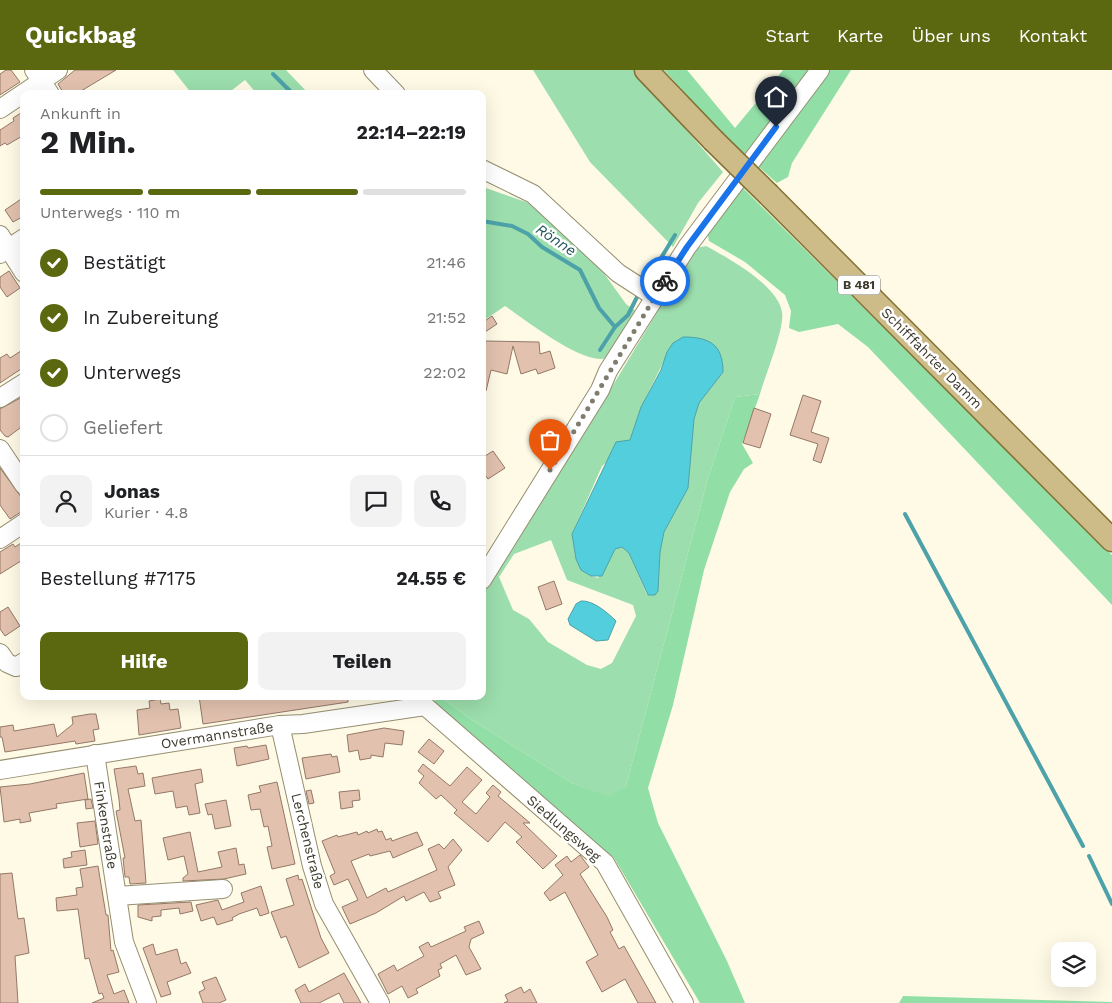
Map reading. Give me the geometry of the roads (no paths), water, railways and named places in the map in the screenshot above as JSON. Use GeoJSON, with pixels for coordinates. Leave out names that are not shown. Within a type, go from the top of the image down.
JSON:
{"type":"FeatureCollection","features":[{"type":"Feature","properties":{"kind":"main road","name":"Schifffahrter Damm"},"geometry":{"type":"LineString","coordinates":[[646,70],[713,140],[1112,540]]}},
{"type":"Feature","properties":{"kind":"street"},"geometry":{"type":"LineString","coordinates":[[30,90],[58,70]]}},
{"type":"Feature","properties":{"kind":"street"},"geometry":{"type":"LineString","coordinates":[[373,70],[392,90]]}},
{"type":"Feature","properties":{"kind":"street"},"geometry":{"type":"LineString","coordinates":[[486,573],[687,247],[820,70]]}},
{"type":"Feature","properties":{"kind":"street"},"geometry":{"type":"LineString","coordinates":[[0,109],[20,96]]}},
{"type":"Feature","properties":{"kind":"street"},"geometry":{"type":"LineString","coordinates":[[486,172],[533,194],[618,273],[655,297]]}},
{"type":"Feature","properties":{"kind":"street"},"geometry":{"type":"LineString","coordinates":[[20,240],[3,246],[20,268]]}},
{"type":"Feature","properties":{"kind":"street"},"geometry":{"type":"LineString","coordinates":[[0,398],[20,386]]}},
{"type":"Feature","properties":{"kind":"street"},"geometry":{"type":"LineString","coordinates":[[0,449],[20,479]]}},
{"type":"Feature","properties":{"kind":"street"},"geometry":{"type":"LineString","coordinates":[[0,539],[20,526]]}},
{"type":"Feature","properties":{"kind":"street"},"geometry":{"type":"LineString","coordinates":[[0,653],[7,663],[20,665]]}},
{"type":"Feature","properties":{"kind":"street","name":"Overmannstraße"},"geometry":{"type":"LineString","coordinates":[[0,770],[280,725],[303,724],[427,701]]}},
{"type":"Feature","properties":{"kind":"street","name":"Siedlungsweg"},"geometry":{"type":"LineString","coordinates":[[427,701],[605,863],[684,1003]]}},
{"type":"Feature","properties":{"kind":"street","name":"Lerchenstraße"},"geometry":{"type":"LineString","coordinates":[[280,725],[312,866],[324,904],[380,1003]]}},
{"type":"Feature","properties":{"kind":"street","name":"Finkenstraße"},"geometry":{"type":"LineString","coordinates":[[95,754],[124,942],[147,1003]]}},
{"type":"Feature","properties":{"kind":"street"},"geometry":{"type":"LineString","coordinates":[[118,896],[223,889]]}},
{"type":"Feature","properties":{"kind":"water"},"geometry":{"type":"Polygon","coordinates":[[[683,337],[692,337],[713,344],[720,355],[723,372],[699,403],[694,419],[688,488],[664,532],[660,552],[658,591],[655,595],[648,595],[629,553],[622,547],[615,549],[602,576],[591,576],[581,570],[576,559],[572,534],[616,442],[630,440],[641,407],[661,370],[667,352],[673,343],[683,337]]]}},
{"type":"Feature","properties":{"kind":"water"},"geometry":{"type":"Polygon","coordinates":[[[581,601],[595,605],[616,621],[608,640],[596,641],[570,625],[568,619],[576,604],[581,601]]]}},
{"type":"Feature","properties":{"kind":"waterway","name":"Rönne"},"geometry":{"type":"LineString","coordinates":[[273,74],[289,90]]}},
{"type":"Feature","properties":{"kind":"waterway","name":"Rönne"},"geometry":{"type":"LineString","coordinates":[[486,222],[512,226],[528,234],[542,247],[580,270],[599,308],[615,327]]}},
{"type":"Feature","properties":{"kind":"waterway","name":"Rönne"},"geometry":{"type":"LineString","coordinates":[[647,281],[675,235]]}},
{"type":"Feature","properties":{"kind":"waterway","name":"Rönne"},"geometry":{"type":"LineString","coordinates":[[600,350],[615,327],[628,315],[637,297]]}},
{"type":"Feature","properties":{"kind":"waterway"},"geometry":{"type":"LineString","coordinates":[[905,514],[1083,846]]}},
{"type":"Feature","properties":{"kind":"waterway"},"geometry":{"type":"LineString","coordinates":[[1089,856],[1112,904]]}}]}
